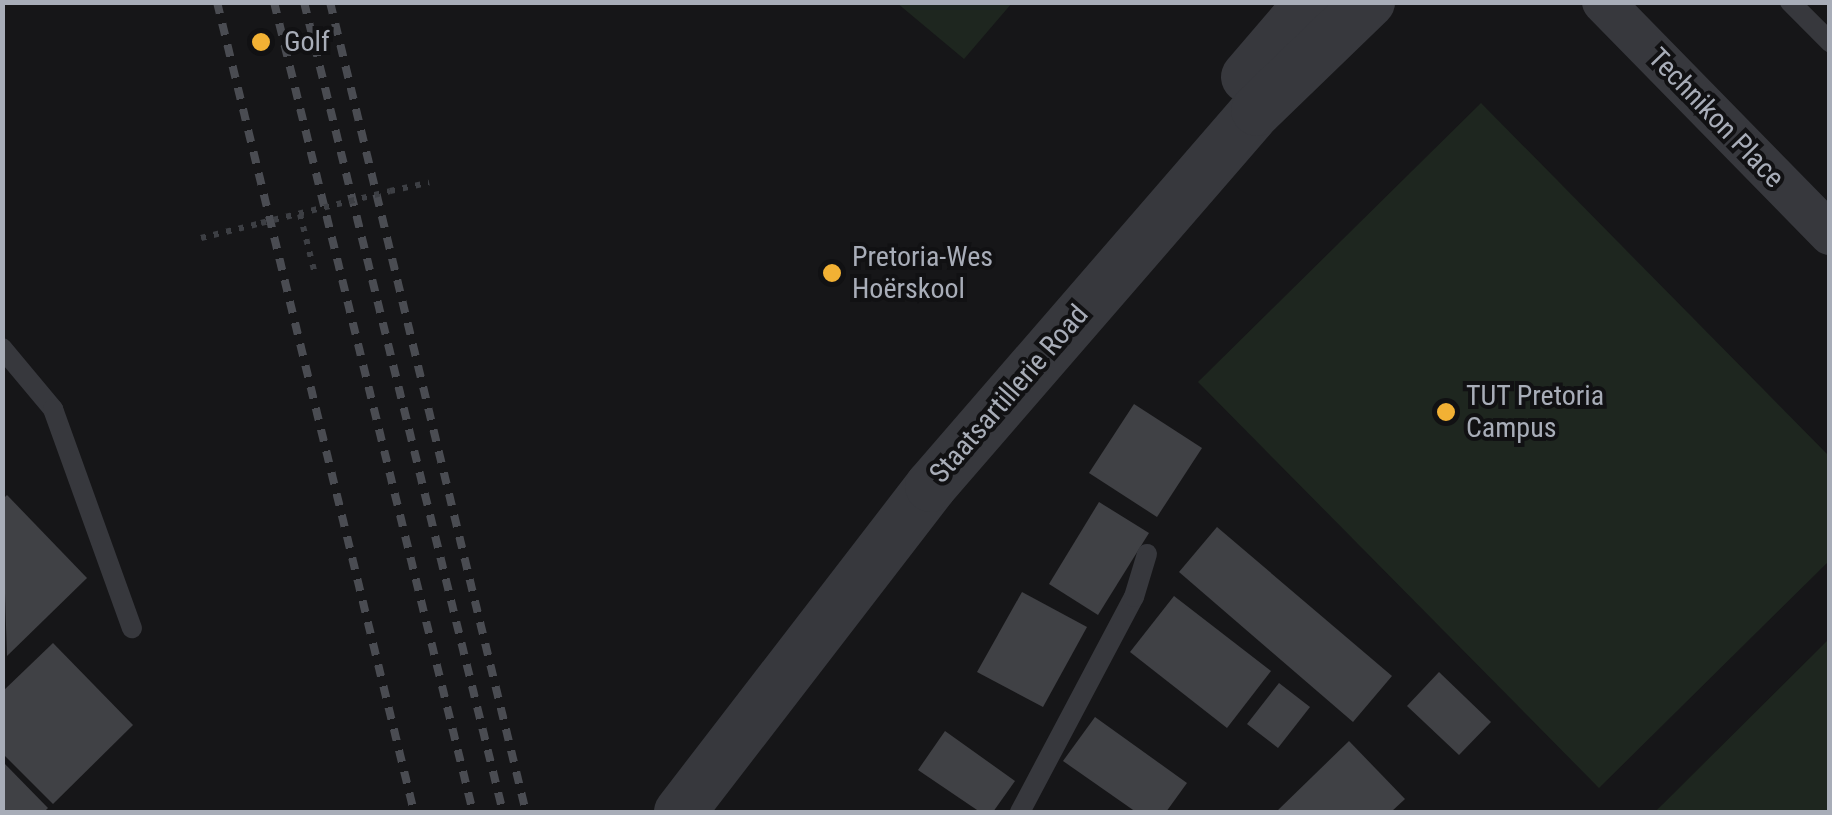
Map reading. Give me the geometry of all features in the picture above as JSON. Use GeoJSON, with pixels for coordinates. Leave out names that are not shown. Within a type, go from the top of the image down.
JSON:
{"type":"FeatureCollection","features":[{"type":"Feature","properties":{"kind":"street"},"geometry":{"type":"LineString","coordinates":[[1327,12],[1390,2]]}},
{"type":"Feature","properties":{"kind":"street","name":"Technikon Place"},"geometry":{"type":"LineString","coordinates":[[1604,2],[1830,234]]}},
{"type":"Feature","properties":{"kind":"street","name":"Staatsartillerie Road"},"geometry":{"type":"LineString","coordinates":[[644,812],[994,370],[1327,12]]}},
{"type":"Feature","properties":{"kind":"street","name":"Staatsartillerie Road"},"geometry":{"type":"LineString","coordinates":[[680,812],[931,486],[1256,110],[1327,12]]}},
{"type":"Feature","properties":{"kind":"lane"},"geometry":{"type":"LineString","coordinates":[[1790,2],[1830,42]]}},
{"type":"Feature","properties":{"kind":"lane"},"geometry":{"type":"LineString","coordinates":[[2,348],[52,409],[132,628]]}},
{"type":"Feature","properties":{"kind":"lane"},"geometry":{"type":"LineString","coordinates":[[1020,812],[1134,597],[1147,554]]}},
{"type":"Feature","properties":{"kind":"path"},"geometry":{"type":"LineString","coordinates":[[202,238],[429,183]]}},
{"type":"Feature","properties":{"kind":"path"},"geometry":{"type":"LineString","coordinates":[[300,214],[315,274]]}},
{"type":"Feature","properties":{"kind":"shaded area"},"geometry":{"type":"Polygon","coordinates":[[[897,3],[1012,3],[964,59],[897,3]]]}},
{"type":"Feature","properties":{"kind":"shaded area"},"geometry":{"type":"Polygon","coordinates":[[[1481,103],[1829,456],[1829,561],[1599,788],[1198,382],[1481,103]]]}},
{"type":"Feature","properties":{"kind":"shaded area"},"geometry":{"type":"Polygon","coordinates":[[[1829,639],[1829,812],[1655,812],[1829,639]]]}},
{"type":"Feature","properties":{"kind":"building"},"geometry":{"type":"Polygon","coordinates":[[[1134,404],[1202,448],[1157,517],[1089,473],[1134,404]]]}},
{"type":"Feature","properties":{"kind":"building"},"geometry":{"type":"Polygon","coordinates":[[[7,495],[87,578],[7,656],[2,500],[7,495]]]}},
{"type":"Feature","properties":{"kind":"building"},"geometry":{"type":"Polygon","coordinates":[[[1099,502],[1149,533],[1098,615],[1049,584],[1099,502]]]}},
{"type":"Feature","properties":{"kind":"building"},"geometry":{"type":"Polygon","coordinates":[[[1217,527],[1392,676],[1353,722],[1179,572],[1217,527]]]}},
{"type":"Feature","properties":{"kind":"building"},"geometry":{"type":"Polygon","coordinates":[[[1022,592],[1087,627],[1043,707],[977,672],[1022,592]]]}},
{"type":"Feature","properties":{"kind":"building"},"geometry":{"type":"Polygon","coordinates":[[[1174,596],[1271,671],[1227,728],[1130,652],[1174,596]]]}},
{"type":"Feature","properties":{"kind":"building"},"geometry":{"type":"Polygon","coordinates":[[[53,643],[133,725],[53,804],[2,753],[2,692],[53,643]]]}},
{"type":"Feature","properties":{"kind":"building"},"geometry":{"type":"Polygon","coordinates":[[[1439,672],[1491,722],[1459,755],[1407,706],[1439,672]]]}},
{"type":"Feature","properties":{"kind":"building"},"geometry":{"type":"Polygon","coordinates":[[[1279,683],[1310,707],[1278,748],[1247,724],[1279,683]]]}},
{"type":"Feature","properties":{"kind":"building"},"geometry":{"type":"Polygon","coordinates":[[[1095,717],[1187,783],[1166,812],[1136,812],[1063,761],[1095,717]]]}},
{"type":"Feature","properties":{"kind":"building"},"geometry":{"type":"Polygon","coordinates":[[[945,731],[1015,781],[993,812],[980,812],[918,770],[945,731]]]}},
{"type":"Feature","properties":{"kind":"building"},"geometry":{"type":"Polygon","coordinates":[[[1349,741],[1405,799],[1391,812],[1276,812],[1349,741]]]}},
{"type":"Feature","properties":{"kind":"building"},"geometry":{"type":"Polygon","coordinates":[[[2,761],[48,808],[44,812],[2,812],[2,761]]]}},
{"type":"Feature","properties":{"kind":"railway"},"geometry":{"type":"LineString","coordinates":[[217,2],[414,812]]}},
{"type":"Feature","properties":{"kind":"railway"},"geometry":{"type":"LineString","coordinates":[[274,2],[473,812]]}},
{"type":"Feature","properties":{"kind":"railway"},"geometry":{"type":"LineString","coordinates":[[304,2],[503,812]]}},
{"type":"Feature","properties":{"kind":"railway"},"geometry":{"type":"LineString","coordinates":[[330,2],[526,812]]}},
{"type":"Feature","properties":{"kind":"place","name":"Golf"},"geometry":{"type":"Point","coordinates":[261,42]}},
{"type":"Feature","properties":{"kind":"place","name":"Pretoria-Wes Hoërskool"},"geometry":{"type":"Point","coordinates":[832,273]}},
{"type":"Feature","properties":{"kind":"place","name":"TUT Pretoria Campus"},"geometry":{"type":"Point","coordinates":[1446,412]}}]}
